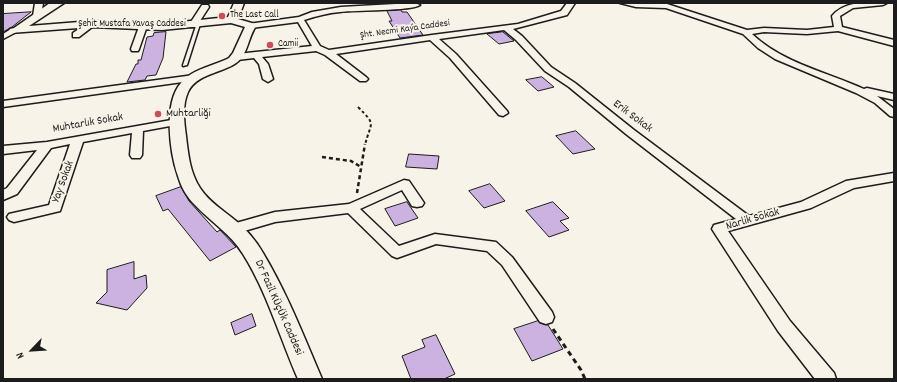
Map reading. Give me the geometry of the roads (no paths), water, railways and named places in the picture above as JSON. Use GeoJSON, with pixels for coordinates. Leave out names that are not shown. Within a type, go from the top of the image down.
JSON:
{"type":"FeatureCollection","features":[{"type":"Feature","properties":{"kind":"street"},"geometry":{"type":"LineString","coordinates":[[37,16],[39,3]]}},
{"type":"Feature","properties":{"kind":"street"},"geometry":{"type":"LineString","coordinates":[[3,37],[59,3]]}},
{"type":"Feature","properties":{"kind":"street"},"geometry":{"type":"LineString","coordinates":[[239,3],[232,20],[251,26],[300,18],[324,12],[416,5]]}},
{"type":"Feature","properties":{"kind":"street","name":"Şht. Necmi Kaýa Caddesi"},"geometry":{"type":"LineString","coordinates":[[328,53],[432,37],[506,28],[544,20],[564,13],[571,3]]}},
{"type":"Feature","properties":{"kind":"street"},"geometry":{"type":"LineString","coordinates":[[624,3],[636,5],[665,5],[742,30],[807,32],[838,29],[894,43]]}},
{"type":"Feature","properties":{"kind":"street"},"geometry":{"type":"LineString","coordinates":[[838,29],[836,16],[839,12],[846,8],[862,4],[884,4]]}},
{"type":"Feature","properties":{"kind":"street"},"geometry":{"type":"LineString","coordinates":[[195,24],[205,7]]}},
{"type":"Feature","properties":{"kind":"street"},"geometry":{"type":"LineString","coordinates":[[300,18],[317,48]]}},
{"type":"Feature","properties":{"kind":"street","name":"Şehit Mustafa Yavaş Caddesi"},"geometry":{"type":"LineString","coordinates":[[14,30],[92,24],[162,27],[232,20]]}},
{"type":"Feature","properties":{"kind":"street"},"geometry":{"type":"LineString","coordinates":[[76,35],[92,24]]}},
{"type":"Feature","properties":{"kind":"street"},"geometry":{"type":"LineString","coordinates":[[135,50],[143,26]]}},
{"type":"Feature","properties":{"kind":"street"},"geometry":{"type":"LineString","coordinates":[[251,26],[245,33],[237,57],[317,48],[328,53],[363,79]]}},
{"type":"Feature","properties":{"kind":"street","name":"Erik Sokak"},"geometry":{"type":"LineString","coordinates":[[506,28],[519,38],[548,69],[572,85],[747,221]]}},
{"type":"Feature","properties":{"kind":"street"},"geometry":{"type":"LineString","coordinates":[[3,32],[14,30]]}},
{"type":"Feature","properties":{"kind":"street"},"geometry":{"type":"LineString","coordinates":[[742,30],[754,43],[774,55],[857,90],[878,102],[894,114]]}},
{"type":"Feature","properties":{"kind":"street"},"geometry":{"type":"LineString","coordinates":[[432,37],[452,56],[503,113]]}},
{"type":"Feature","properties":{"kind":"street"},"geometry":{"type":"LineString","coordinates":[[256,55],[263,64],[268,79]]}},
{"type":"Feature","properties":{"kind":"street","name":"Dr Fazil Kϋçϋk Caddesi"},"geometry":{"type":"LineString","coordinates":[[237,57],[222,66],[194,78],[183,88],[176,109],[180,151],[184,170],[192,189],[205,204],[234,229],[255,256],[273,293],[310,379]]}},
{"type":"Feature","properties":{"kind":"street"},"geometry":{"type":"LineString","coordinates":[[3,104],[194,78]]}},
{"type":"Feature","properties":{"kind":"street"},"geometry":{"type":"LineString","coordinates":[[857,90],[894,97]]}},
{"type":"Feature","properties":{"kind":"street","name":"Muhtarlık Sokak"},"geometry":{"type":"LineString","coordinates":[[3,150],[47,145],[177,122]]}},
{"type":"Feature","properties":{"kind":"street"},"geometry":{"type":"LineString","coordinates":[[136,155],[138,129]]}},
{"type":"Feature","properties":{"kind":"street","name":"Yay Sokak"},"geometry":{"type":"LineString","coordinates":[[14,217],[55,208],[78,139]]}},
{"type":"Feature","properties":{"kind":"street"},"geometry":{"type":"LineString","coordinates":[[3,196],[12,190],[47,145]]}},
{"type":"Feature","properties":{"kind":"street","name":"Narlik Sokak"},"geometry":{"type":"LineString","coordinates":[[827,379],[784,326],[719,229],[806,205],[851,184],[894,177]]}},
{"type":"Feature","properties":{"kind":"street"},"geometry":{"type":"LineString","coordinates":[[234,229],[275,217],[353,207],[404,184],[417,203]]}},
{"type":"Feature","properties":{"kind":"street"},"geometry":{"type":"LineString","coordinates":[[353,207],[397,252],[435,239],[491,246],[508,261],[546,317]]}},
{"type":"Feature","properties":{"kind":"lane"},"geometry":{"type":"LineString","coordinates":[[185,65],[195,24]]}},
{"type":"Feature","properties":{"kind":"place","name":"The Last Call"},"geometry":{"type":"Point","coordinates":[222,16]}},
{"type":"Feature","properties":{"kind":"place","name":"Camii"},"geometry":{"type":"Point","coordinates":[270,45]}},
{"type":"Feature","properties":{"kind":"place","name":"Muhtarliği"},"geometry":{"type":"Point","coordinates":[158,114]}}]}
